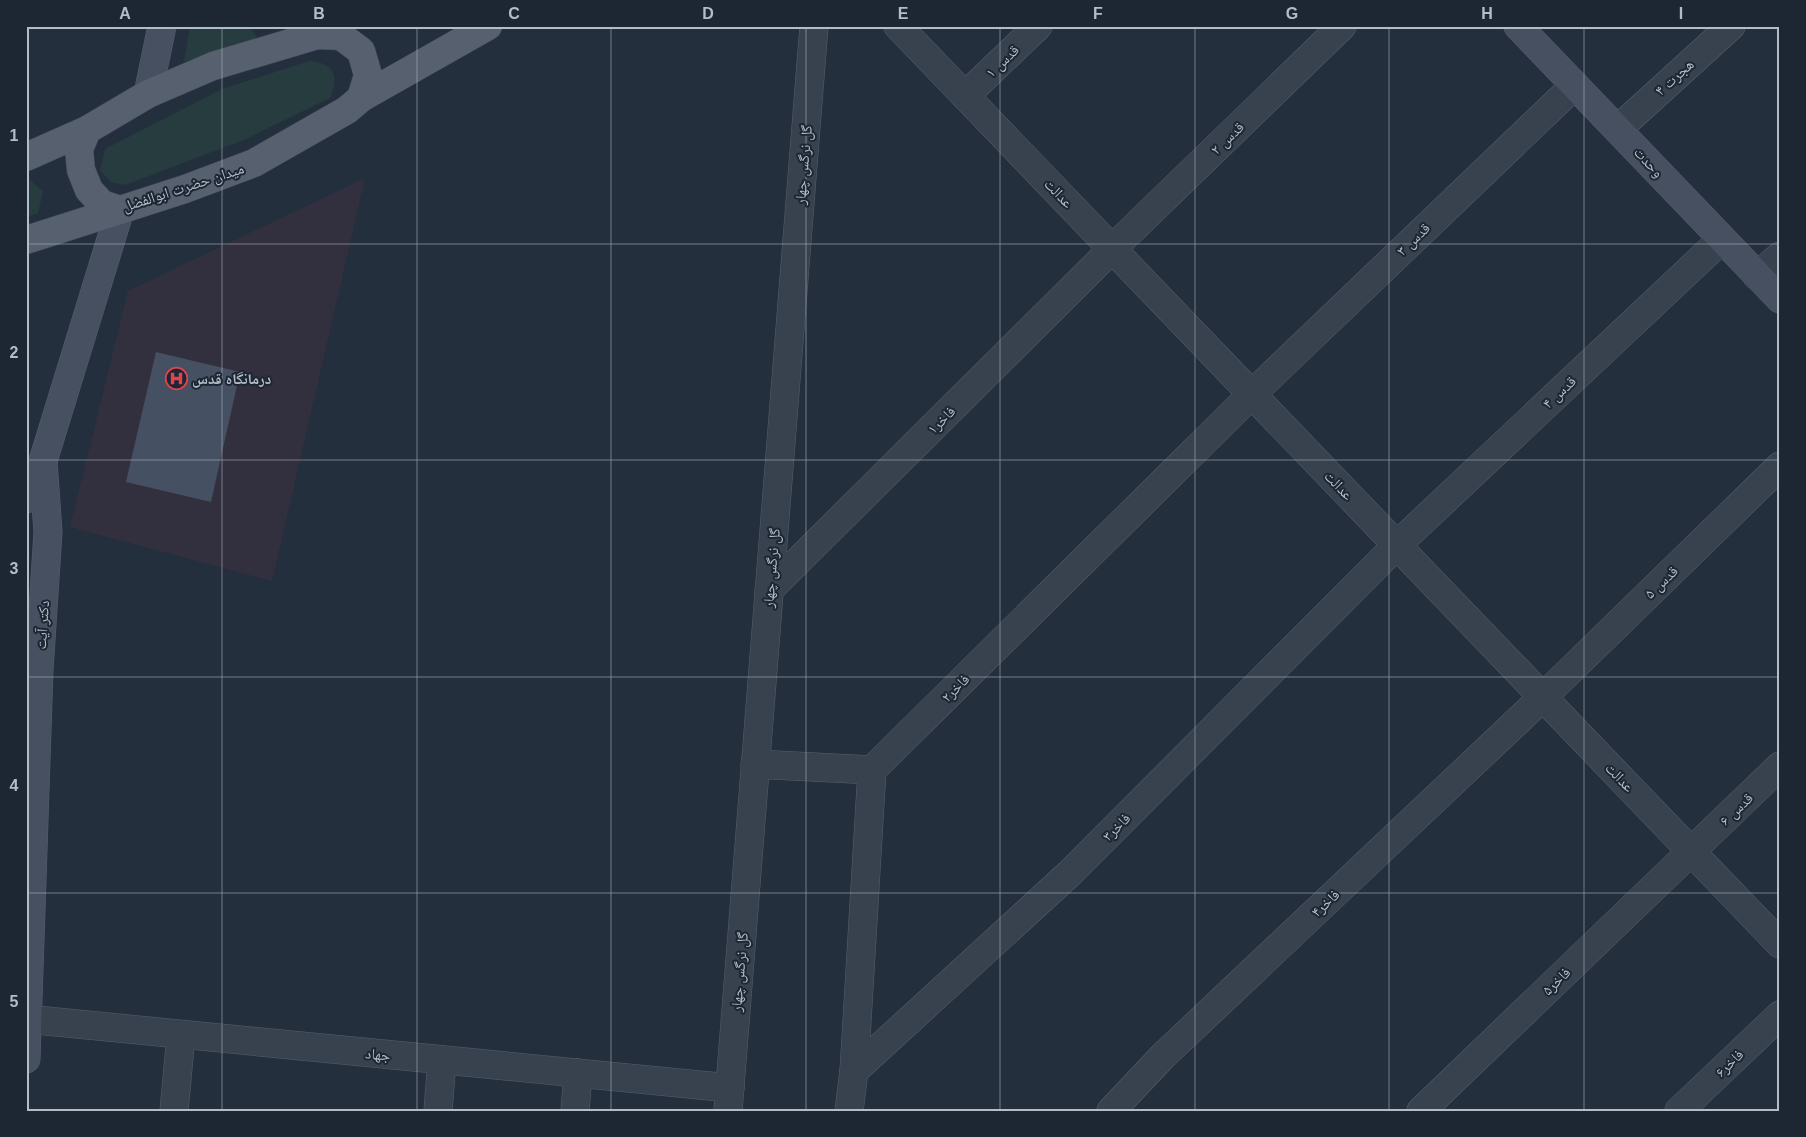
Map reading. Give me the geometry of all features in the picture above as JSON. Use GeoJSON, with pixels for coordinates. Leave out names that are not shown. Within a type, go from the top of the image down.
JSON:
{"type":"FeatureCollection","features":[{"type":"Feature","properties":{"kind":"main road","name":"میدان حضرت ابوالفضل"},"geometry":{"type":"LineString","coordinates":[[88,130],[79,150],[81,170],[88,190],[102,204],[120,210],[185,190],[254,164],[347,110],[361,98],[488,26]]}},
{"type":"Feature","properties":{"kind":"main road"},"geometry":{"type":"LineString","coordinates":[[26,157],[88,130],[148,94],[213,66],[331,31],[361,51],[368,74],[361,98]]}},
{"type":"Feature","properties":{"kind":"main road"},"geometry":{"type":"LineString","coordinates":[[26,240],[120,210]]}},
{"type":"Feature","properties":{"kind":"street"},"geometry":{"type":"LineString","coordinates":[[148,94],[162,26]]}},
{"type":"Feature","properties":{"kind":"street","name":"گل نرگس چهار"},"geometry":{"type":"LineString","coordinates":[[729,1099],[814,26]]}},
{"type":"Feature","properties":{"kind":"street","name":"عدالت"},"geometry":{"type":"LineString","coordinates":[[898,26],[1780,944]]}},
{"type":"Feature","properties":{"kind":"street","name":"قدس ۱"},"geometry":{"type":"LineString","coordinates":[[965,96],[1038,26]]}},
{"type":"Feature","properties":{"kind":"street","name":"قدس ۲"},"geometry":{"type":"LineString","coordinates":[[1112,249],[1342,26]]}},
{"type":"Feature","properties":{"kind":"street","name":"وحدت"},"geometry":{"type":"LineString","coordinates":[[1518,26],[1780,300]]}},
{"type":"Feature","properties":{"kind":"street","name":"هجرت ۴"},"geometry":{"type":"LineString","coordinates":[[1618,129],[1731,26]]}},
{"type":"Feature","properties":{"kind":"street","name":"قدس ۳"},"geometry":{"type":"LineString","coordinates":[[1252,394],[1575,85]]}},
{"type":"Feature","properties":{"kind":"street","name":"دکتر آیت"},"geometry":{"type":"LineString","coordinates":[[26,499],[43,461],[120,210]]}},
{"type":"Feature","properties":{"kind":"street","name":"قدس ۴"},"geometry":{"type":"LineString","coordinates":[[1397,545],[1721,240]]}},
{"type":"Feature","properties":{"kind":"street","name":"فاخر۱"},"geometry":{"type":"LineString","coordinates":[[769,590],[1112,249]]}},
{"type":"Feature","properties":{"kind":"street"},"geometry":{"type":"LineString","coordinates":[[1758,276],[1780,256]]}},
{"type":"Feature","properties":{"kind":"street","name":"فاخر۲"},"geometry":{"type":"LineString","coordinates":[[872,770],[1252,394]]}},
{"type":"Feature","properties":{"kind":"street","name":"دکتر آیت"},"geometry":{"type":"LineString","coordinates":[[26,1059],[39,670],[48,532],[43,461]]}},
{"type":"Feature","properties":{"kind":"street","name":"قدس ۵"},"geometry":{"type":"LineString","coordinates":[[1543,697],[1780,466]]}},
{"type":"Feature","properties":{"kind":"street","name":"فاخر۳"},"geometry":{"type":"LineString","coordinates":[[854,1071],[1070,873],[1397,545]]}},
{"type":"Feature","properties":{"kind":"street","name":"فاخر۴"},"geometry":{"type":"LineString","coordinates":[[1110,1111],[1163,1056],[1543,697]]}},
{"type":"Feature","properties":{"kind":"street"},"geometry":{"type":"LineString","coordinates":[[755,764],[872,770],[854,1071],[849,1111]]}},
{"type":"Feature","properties":{"kind":"street","name":"قدس ۶"},"geometry":{"type":"LineString","coordinates":[[1691,852],[1780,766]]}},
{"type":"Feature","properties":{"kind":"street","name":"فاخر۵"},"geometry":{"type":"LineString","coordinates":[[1421,1111],[1691,852]]}},
{"type":"Feature","properties":{"kind":"street","name":"فاخر۶"},"geometry":{"type":"LineString","coordinates":[[1679,1111],[1780,1015]]}},
{"type":"Feature","properties":{"kind":"street","name":"جهاد"},"geometry":{"type":"LineString","coordinates":[[26,1020],[578,1073],[729,1099]]}},
{"type":"Feature","properties":{"kind":"street"},"geometry":{"type":"LineString","coordinates":[[174,1111],[181,1035]]}},
{"type":"Feature","properties":{"kind":"street"},"geometry":{"type":"LineString","coordinates":[[438,1111],[442,1060]]}},
{"type":"Feature","properties":{"kind":"street"},"geometry":{"type":"LineString","coordinates":[[575,1111],[578,1073]]}},
{"type":"Feature","properties":{"kind":"shaded area"},"geometry":{"type":"Polygon","coordinates":[[[365,178],[272,581],[70,527],[128,291],[365,178]]]}},
{"type":"Feature","properties":{"kind":"green space"},"geometry":{"type":"Polygon","coordinates":[[[190,26],[250,26],[257,38],[184,62],[190,26]]]}},
{"type":"Feature","properties":{"kind":"green space"},"geometry":{"type":"Polygon","coordinates":[[[309,61],[325,65],[333,72],[334,83],[330,98],[246,139],[125,185],[111,182],[100,171],[105,149],[222,89],[309,61]]]}},
{"type":"Feature","properties":{"kind":"green space"},"geometry":{"type":"Polygon","coordinates":[[[26,177],[43,191],[38,213],[26,217],[26,177]]]}},
{"type":"Feature","properties":{"kind":"building"},"geometry":{"type":"Polygon","coordinates":[[[156,352],[240,372],[211,502],[126,482],[156,352]]]}},
{"type":"Feature","properties":{"kind":"place","name":"درمانگاه قدس"},"geometry":{"type":"Point","coordinates":[176,378]}}]}
